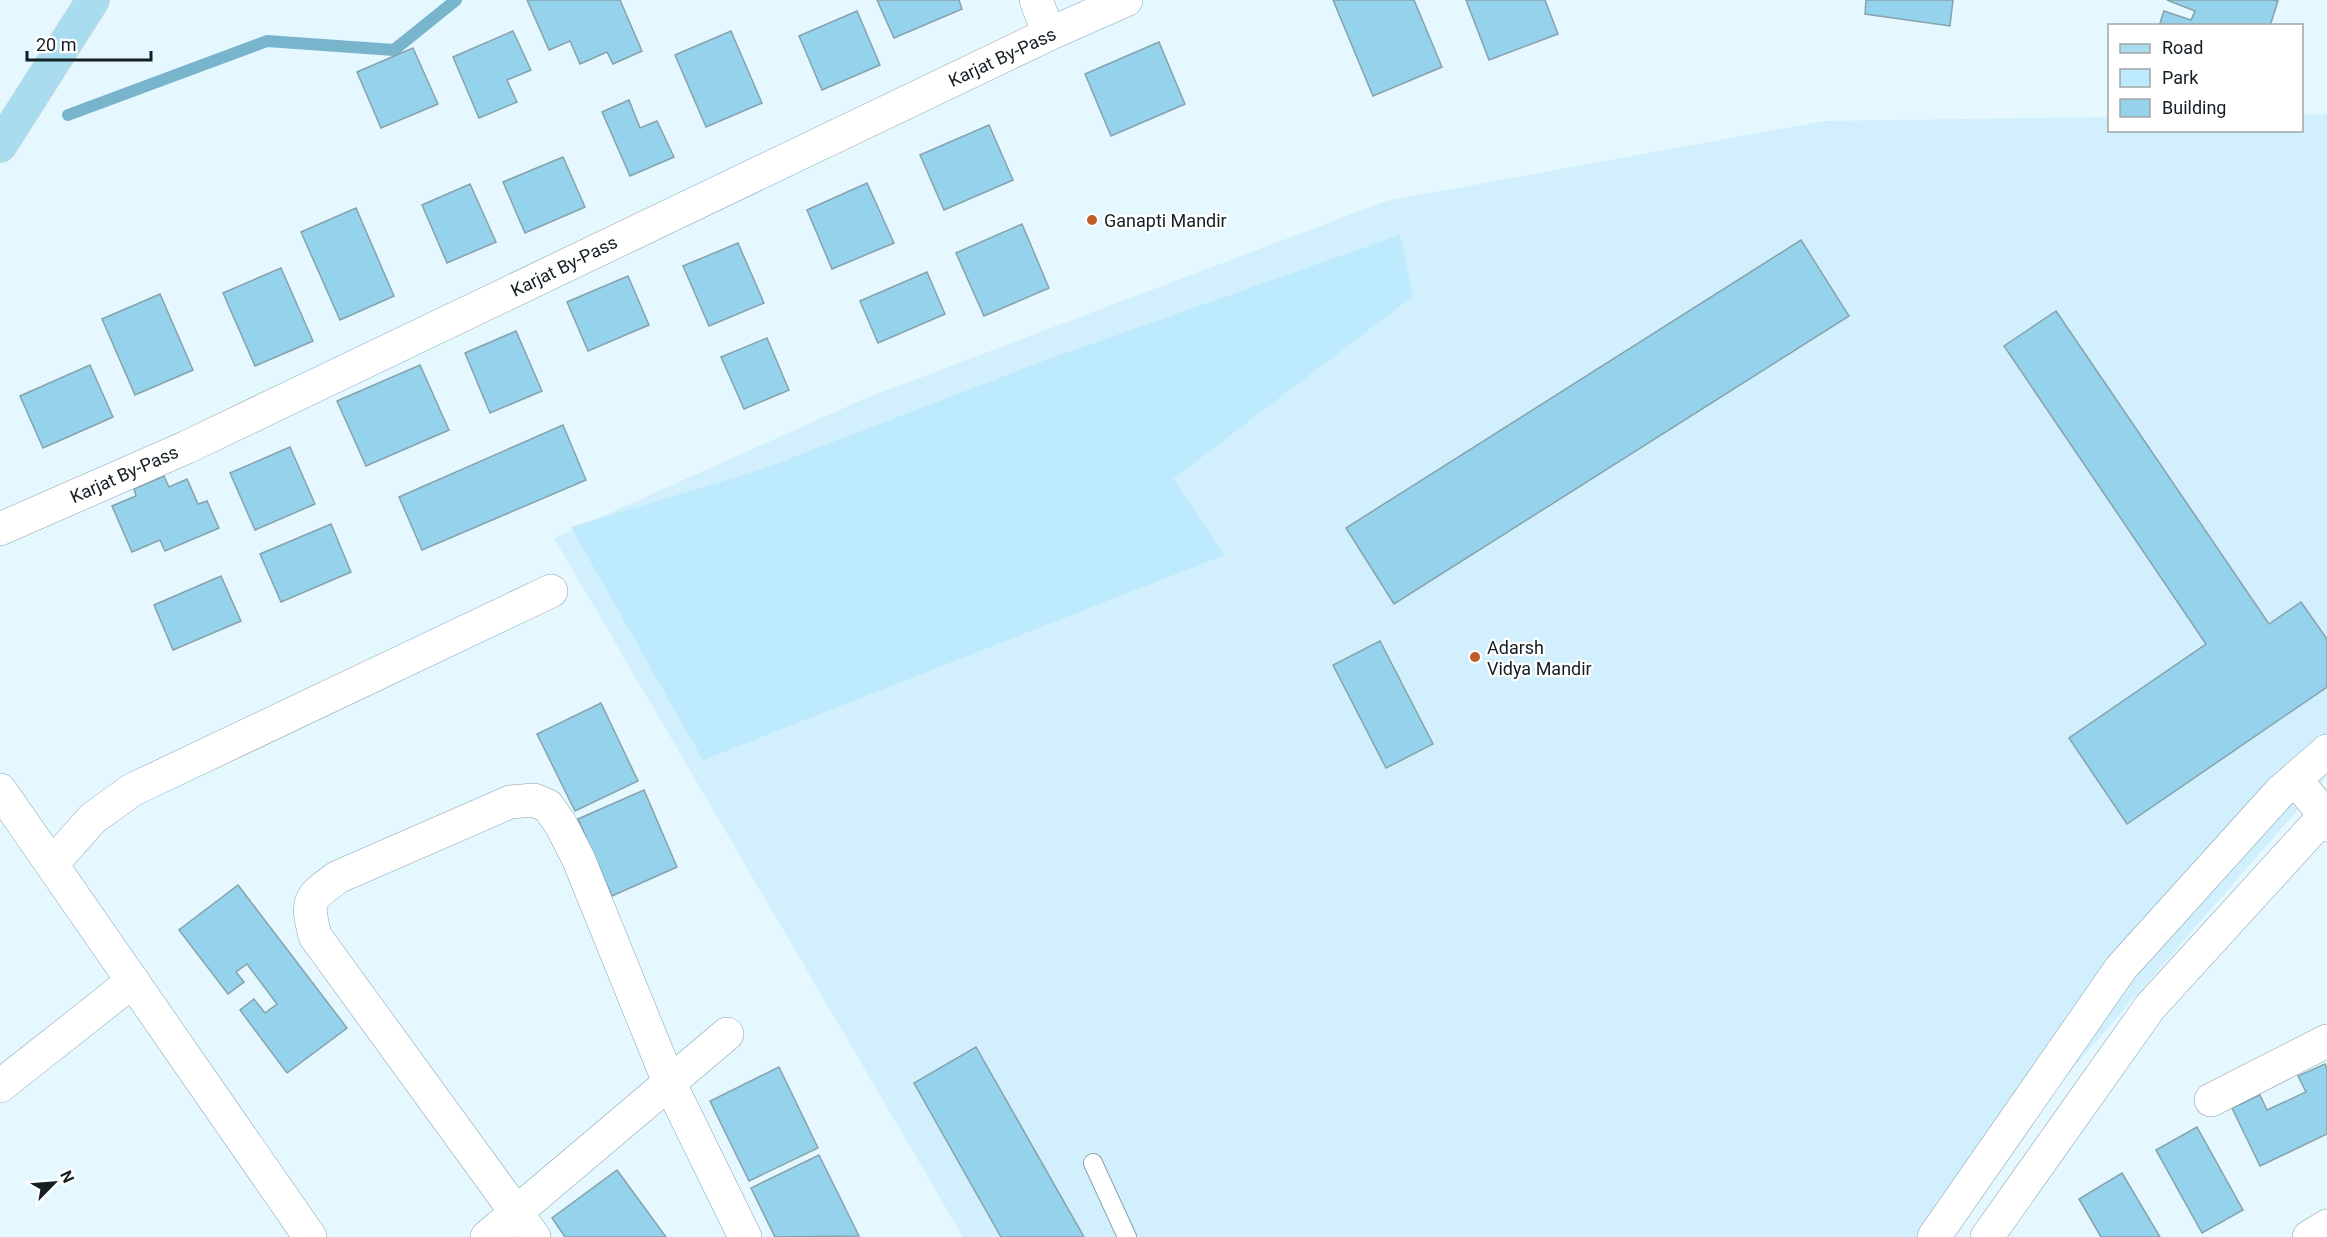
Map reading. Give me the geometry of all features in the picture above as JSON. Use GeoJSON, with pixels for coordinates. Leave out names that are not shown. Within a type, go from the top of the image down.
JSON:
{"type":"FeatureCollection","features":[{"type":"Feature","properties":{"kind":"main road"},"geometry":{"type":"LineString","coordinates":[[0,146],[93,0]]}},
{"type":"Feature","properties":{"kind":"street"},"geometry":{"type":"LineString","coordinates":[[1036,0],[1048,34]]}},
{"type":"Feature","properties":{"kind":"street","name":"Karjat By-Pass"},"geometry":{"type":"LineString","coordinates":[[0,529],[188,447],[1048,34],[1126,0]]}},
{"type":"Feature","properties":{"kind":"street"},"geometry":{"type":"LineString","coordinates":[[52,864],[93,818],[132,790],[551,591]]}},
{"type":"Feature","properties":{"kind":"street"},"geometry":{"type":"LineString","coordinates":[[1934,1237],[2121,968],[2280,792],[2327,751]]}},
{"type":"Feature","properties":{"kind":"street"},"geometry":{"type":"LineString","coordinates":[[1987,1237],[2150,1007],[2326,818],[2295,779]]}},
{"type":"Feature","properties":{"kind":"street"},"geometry":{"type":"LineString","coordinates":[[0,790],[310,1237]]}},
{"type":"Feature","properties":{"kind":"street"},"geometry":{"type":"LineString","coordinates":[[524,1225],[315,936],[309,910],[314,894],[338,877],[510,802],[534,800],[548,806],[578,858],[669,1082],[745,1237]]}},
{"type":"Feature","properties":{"kind":"street"},"geometry":{"type":"LineString","coordinates":[[0,1086],[133,981]]}},
{"type":"Feature","properties":{"kind":"street"},"geometry":{"type":"LineString","coordinates":[[487,1237],[524,1225],[669,1082],[727,1034]]}},
{"type":"Feature","properties":{"kind":"street"},"geometry":{"type":"LineString","coordinates":[[2211,1100],[2327,1041]]}},
{"type":"Feature","properties":{"kind":"street"},"geometry":{"type":"LineString","coordinates":[[2309,1237],[2327,1226]]}},
{"type":"Feature","properties":{"kind":"lane"},"geometry":{"type":"LineString","coordinates":[[1093,1163],[1127,1237]]}},
{"type":"Feature","properties":{"kind":"shaded area","name":"Adarsh Vidya Mandir"},"geometry":{"type":"Polygon","coordinates":[[[2327,114],[2327,776],[1926,1237],[963,1237],[554,538],[864,399],[1386,201],[1824,121],[2108,117],[2108,132],[2303,132],[2303,115],[2327,114]]]}},
{"type":"Feature","properties":{"kind":"green space"},"geometry":{"type":"Polygon","coordinates":[[[1400,235],[1413,296],[1173,479],[1224,555],[703,760],[571,527],[760,470],[1046,360],[1400,235]]]}},
{"type":"Feature","properties":{"kind":"building"},"geometry":{"type":"Polygon","coordinates":[[[527,0],[620,0],[642,51],[613,64],[607,52],[580,64],[570,41],[549,50],[527,0]]]}},
{"type":"Feature","properties":{"kind":"building"},"geometry":{"type":"Polygon","coordinates":[[[877,0],[959,0],[962,9],[894,38],[877,0]]]}},
{"type":"Feature","properties":{"kind":"building"},"geometry":{"type":"Polygon","coordinates":[[[1333,0],[1414,0],[1442,67],[1373,96],[1333,0]]]}},
{"type":"Feature","properties":{"kind":"building"},"geometry":{"type":"Polygon","coordinates":[[[1466,0],[1545,0],[1558,34],[1489,60],[1466,0]]]}},
{"type":"Feature","properties":{"kind":"building"},"geometry":{"type":"Polygon","coordinates":[[[1866,0],[1953,0],[1950,26],[1865,14],[1866,0]]]}},
{"type":"Feature","properties":{"kind":"building"},"geometry":{"type":"Polygon","coordinates":[[[2167,0],[2278,1],[2271,24],[2160,24],[2164,11],[2191,20],[2195,11],[2167,0]]]}},
{"type":"Feature","properties":{"kind":"building"},"geometry":{"type":"Polygon","coordinates":[[[857,11],[880,65],[822,90],[799,36],[857,11]]]}},
{"type":"Feature","properties":{"kind":"building"},"geometry":{"type":"Polygon","coordinates":[[[513,31],[531,70],[507,80],[517,102],[479,118],[453,57],[513,31]]]}},
{"type":"Feature","properties":{"kind":"building"},"geometry":{"type":"Polygon","coordinates":[[[731,31],[762,103],[706,127],[675,55],[731,31]]]}},
{"type":"Feature","properties":{"kind":"building"},"geometry":{"type":"Polygon","coordinates":[[[1159,42],[1185,104],[1111,136],[1085,74],[1159,42]]]}},
{"type":"Feature","properties":{"kind":"building"},"geometry":{"type":"Polygon","coordinates":[[[413,48],[438,104],[381,128],[357,72],[413,48]]]}},
{"type":"Feature","properties":{"kind":"building"},"geometry":{"type":"Polygon","coordinates":[[[629,100],[640,128],[657,121],[674,157],[630,176],[602,112],[629,100]]]}},
{"type":"Feature","properties":{"kind":"building"},"geometry":{"type":"Polygon","coordinates":[[[989,125],[1013,180],[944,210],[920,155],[989,125]]]}},
{"type":"Feature","properties":{"kind":"building"},"geometry":{"type":"Polygon","coordinates":[[[563,157],[585,207],[525,233],[503,182],[563,157]]]}},
{"type":"Feature","properties":{"kind":"building"},"geometry":{"type":"Polygon","coordinates":[[[867,183],[894,243],[832,269],[807,210],[867,183]]]}},
{"type":"Feature","properties":{"kind":"building"},"geometry":{"type":"Polygon","coordinates":[[[470,184],[496,242],[447,263],[422,205],[470,184]]]}},
{"type":"Feature","properties":{"kind":"building"},"geometry":{"type":"Polygon","coordinates":[[[356,208],[394,296],[340,320],[301,232],[356,208]]]}},
{"type":"Feature","properties":{"kind":"building"},"geometry":{"type":"Polygon","coordinates":[[[1022,224],[1049,288],[984,316],[956,253],[1022,224]]]}},
{"type":"Feature","properties":{"kind":"building"},"geometry":{"type":"Polygon","coordinates":[[[1801,240],[1849,316],[1394,604],[1346,528],[1801,240]]]}},
{"type":"Feature","properties":{"kind":"building"},"geometry":{"type":"Polygon","coordinates":[[[738,243],[764,303],[709,326],[683,266],[738,243]]]}},
{"type":"Feature","properties":{"kind":"building"},"geometry":{"type":"Polygon","coordinates":[[[281,268],[313,341],[255,366],[223,293],[281,268]]]}},
{"type":"Feature","properties":{"kind":"building"},"geometry":{"type":"Polygon","coordinates":[[[927,272],[945,314],[878,343],[860,301],[927,272]]]}},
{"type":"Feature","properties":{"kind":"building"},"geometry":{"type":"Polygon","coordinates":[[[628,276],[649,325],[588,351],[567,302],[628,276]]]}},
{"type":"Feature","properties":{"kind":"building"},"geometry":{"type":"Polygon","coordinates":[[[160,294],[193,370],[135,395],[102,319],[160,294]]]}},
{"type":"Feature","properties":{"kind":"building"},"geometry":{"type":"Polygon","coordinates":[[[2056,311],[2269,624],[2301,602],[2327,639],[2327,687],[2127,824],[2069,738],[2206,644],[2004,346],[2056,311]]]}},
{"type":"Feature","properties":{"kind":"building"},"geometry":{"type":"Polygon","coordinates":[[[516,331],[542,391],[490,413],[465,353],[516,331]]]}},
{"type":"Feature","properties":{"kind":"building"},"geometry":{"type":"Polygon","coordinates":[[[767,338],[789,390],[744,409],[721,357],[767,338]]]}},
{"type":"Feature","properties":{"kind":"building"},"geometry":{"type":"Polygon","coordinates":[[[90,365],[113,417],[43,448],[20,396],[90,365]]]}},
{"type":"Feature","properties":{"kind":"building"},"geometry":{"type":"Polygon","coordinates":[[[420,365],[449,430],[366,466],[337,401],[420,365]]]}},
{"type":"Feature","properties":{"kind":"building"},"geometry":{"type":"Polygon","coordinates":[[[563,425],[586,480],[422,550],[399,497],[563,425]]]}},
{"type":"Feature","properties":{"kind":"building"},"geometry":{"type":"Polygon","coordinates":[[[290,447],[315,504],[255,530],[230,473],[290,447]]]}},
{"type":"Feature","properties":{"kind":"building"},"geometry":{"type":"Polygon","coordinates":[[[164,476],[169,487],[187,479],[198,504],[207,501],[219,528],[165,551],[160,540],[132,552],[112,506],[136,496],[134,489],[164,476]]]}},
{"type":"Feature","properties":{"kind":"building"},"geometry":{"type":"Polygon","coordinates":[[[331,524],[351,572],[281,602],[260,554],[331,524]]]}},
{"type":"Feature","properties":{"kind":"building"},"geometry":{"type":"Polygon","coordinates":[[[221,576],[241,621],[173,650],[154,605],[221,576]]]}},
{"type":"Feature","properties":{"kind":"building"},"geometry":{"type":"Polygon","coordinates":[[[1380,641],[1433,744],[1386,768],[1333,665],[1380,641]]]}},
{"type":"Feature","properties":{"kind":"building"},"geometry":{"type":"Polygon","coordinates":[[[601,703],[638,781],[575,811],[537,734],[601,703]]]}},
{"type":"Feature","properties":{"kind":"building"},"geometry":{"type":"Polygon","coordinates":[[[644,790],[677,867],[612,896],[578,819],[644,790]]]}},
{"type":"Feature","properties":{"kind":"building"},"geometry":{"type":"Polygon","coordinates":[[[238,885],[347,1028],[287,1073],[240,1010],[254,999],[265,1013],[277,1004],[247,964],[236,972],[244,982],[228,994],[179,930],[238,885]]]}},
{"type":"Feature","properties":{"kind":"building"},"geometry":{"type":"Polygon","coordinates":[[[976,1047],[1084,1237],[1001,1237],[914,1083],[976,1047]]]}},
{"type":"Feature","properties":{"kind":"building"},"geometry":{"type":"Polygon","coordinates":[[[2325,1064],[2327,1069],[2327,1134],[2260,1166],[2232,1108],[2260,1095],[2267,1110],[2306,1092],[2298,1076],[2325,1064]]]}},
{"type":"Feature","properties":{"kind":"building"},"geometry":{"type":"Polygon","coordinates":[[[779,1067],[818,1148],[749,1181],[710,1101],[779,1067]]]}},
{"type":"Feature","properties":{"kind":"building"},"geometry":{"type":"Polygon","coordinates":[[[2197,1127],[2243,1210],[2202,1233],[2156,1150],[2197,1127]]]}},
{"type":"Feature","properties":{"kind":"building"},"geometry":{"type":"Polygon","coordinates":[[[819,1155],[859,1236],[775,1237],[751,1188],[819,1155]]]}},
{"type":"Feature","properties":{"kind":"building"},"geometry":{"type":"Polygon","coordinates":[[[617,1170],[666,1237],[565,1237],[552,1218],[617,1170]]]}},
{"type":"Feature","properties":{"kind":"building"},"geometry":{"type":"Polygon","coordinates":[[[2122,1173],[2160,1237],[2101,1237],[2079,1199],[2122,1173]]]}},
{"type":"Feature","properties":{"kind":"waterway"},"geometry":{"type":"LineString","coordinates":[[68,115],[267,41],[394,50],[456,0]]}},
{"type":"Feature","properties":{"kind":"place","name":"Ganapti Mandir"},"geometry":{"type":"Point","coordinates":[1092,220]}},
{"type":"Feature","properties":{"kind":"place","name":"Adarsh Vidya Mandir"},"geometry":{"type":"Point","coordinates":[1475,657]}}]}
